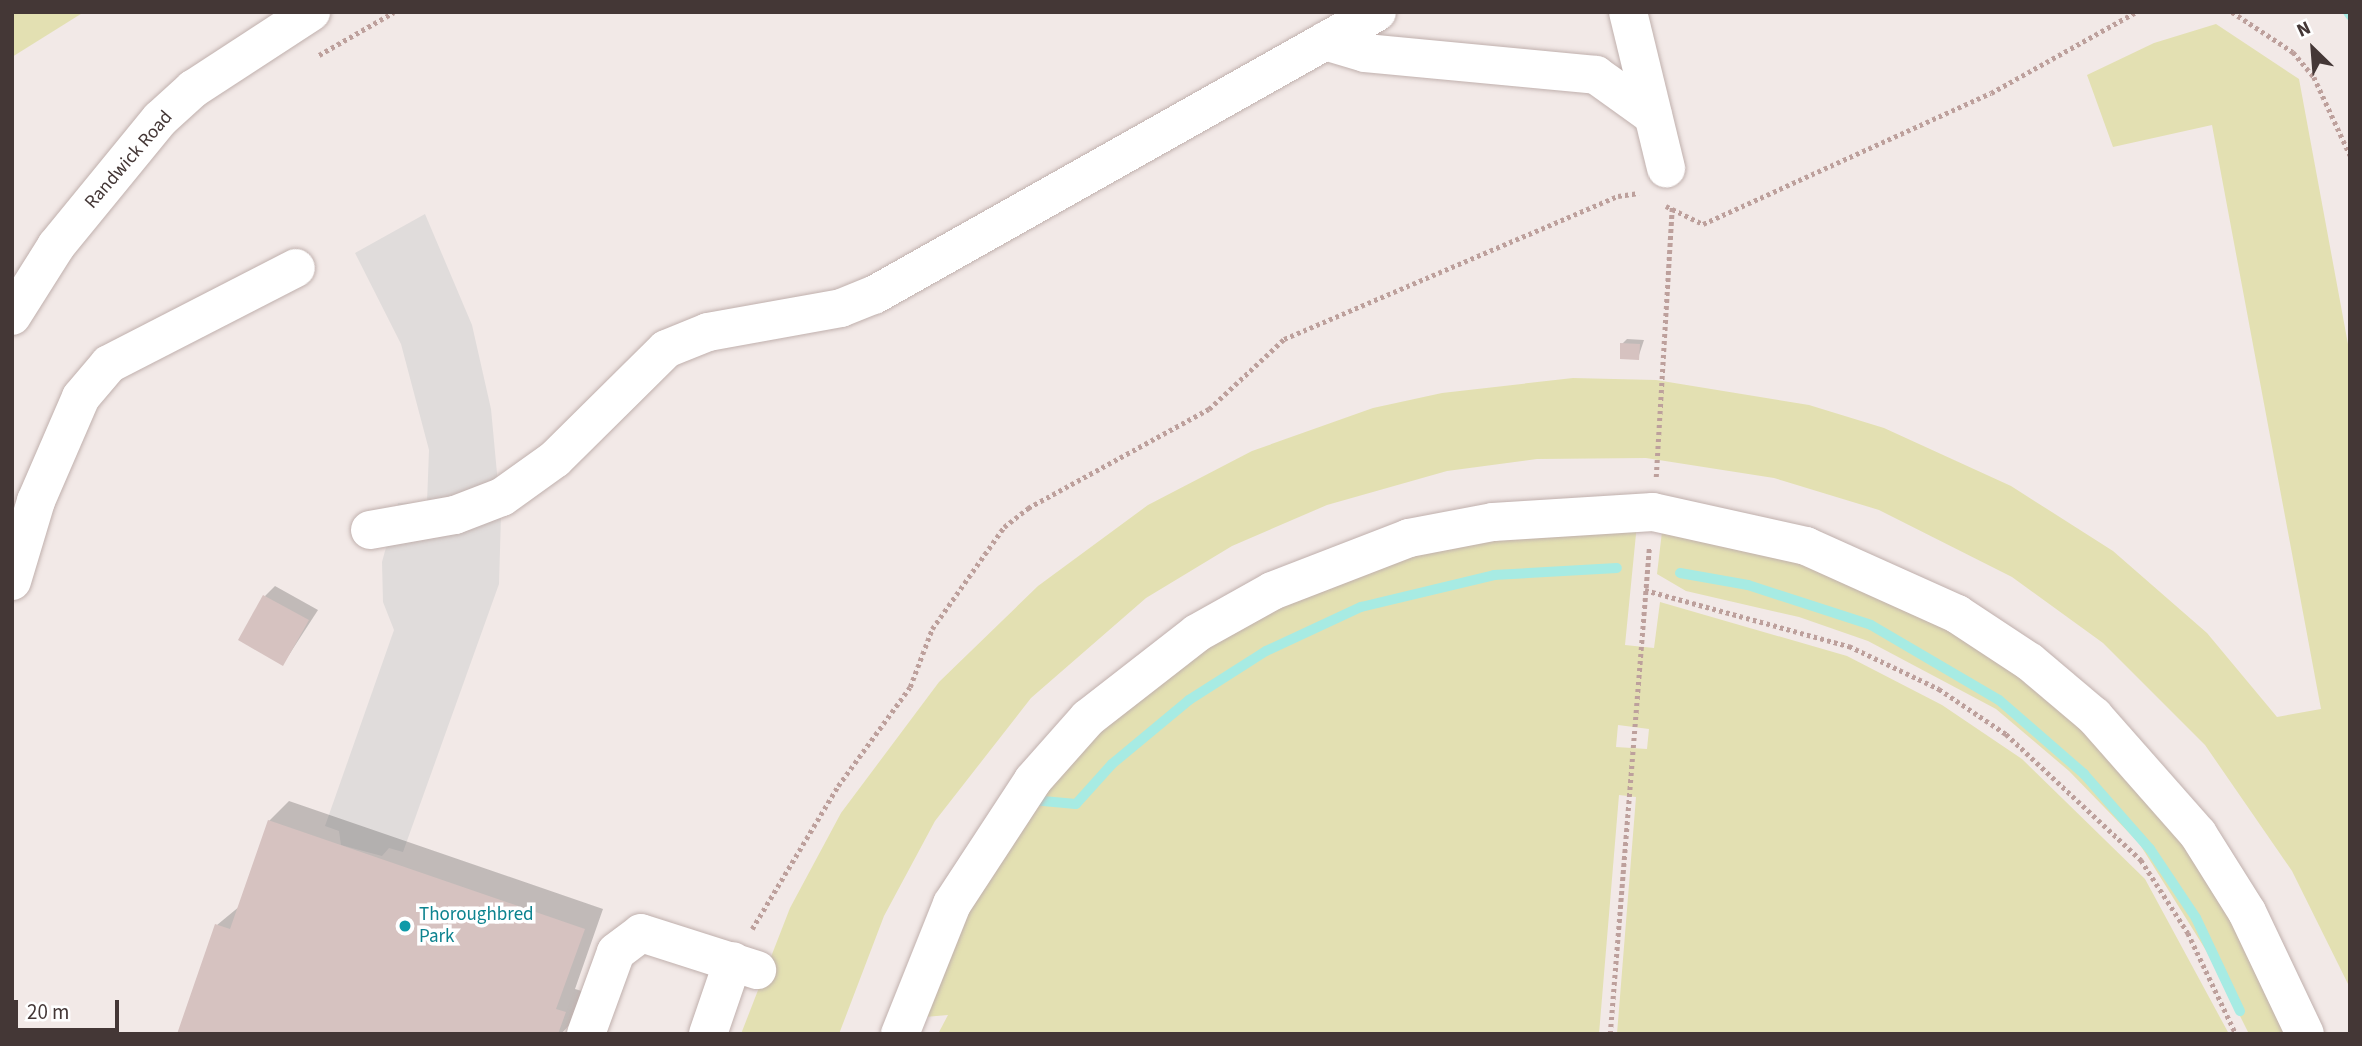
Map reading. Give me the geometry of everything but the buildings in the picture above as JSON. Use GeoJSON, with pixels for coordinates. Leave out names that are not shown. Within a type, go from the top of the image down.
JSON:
{"type":"FeatureCollection","features":[{"type":"Feature","properties":{"kind":"street","name":"Randwick Road"},"geometry":{"type":"LineString","coordinates":[[12,316],[56,246],[160,119],[193,89],[311,12]]}},
{"type":"Feature","properties":{"kind":"street"},"geometry":{"type":"LineString","coordinates":[[370,530],[455,515],[502,497],[564,451],[666,349],[708,332],[841,308],[874,295],[1377,12]]}},
{"type":"Feature","properties":{"kind":"street"},"geometry":{"type":"LineString","coordinates":[[1628,12],[1653,116],[1658,190]]}},
{"type":"Feature","properties":{"kind":"street"},"geometry":{"type":"LineString","coordinates":[[1325,41],[1366,53],[1596,75],[1653,116]]}},
{"type":"Feature","properties":{"kind":"street"},"geometry":{"type":"LineString","coordinates":[[12,581],[36,501],[81,397],[109,365],[296,268]]}},
{"type":"Feature","properties":{"kind":"street"},"geometry":{"type":"LineString","coordinates":[[900,1034],[952,904],[1033,779],[1088,718],[1197,633],[1328,566],[1409,538],[1493,522],[1653,512],[1806,546],[1957,614],[2030,662],[2094,716],[2198,834],[2253,923],[2305,1034]]}},
{"type":"Feature","properties":{"kind":"street"},"geometry":{"type":"LineString","coordinates":[[586,1034],[616,952],[641,933],[745,966],[708,1034]]}},
{"type":"Feature","properties":{"kind":"path"},"geometry":{"type":"LineString","coordinates":[[1658,190],[1673,209],[1703,225],[1991,93],[2136,12]]}},
{"type":"Feature","properties":{"kind":"path"},"geometry":{"type":"LineString","coordinates":[[2232,12],[2293,52],[2314,77],[2350,155]]}},
{"type":"Feature","properties":{"kind":"path"},"geometry":{"type":"LineString","coordinates":[[1609,1034],[1653,512],[1673,209],[1658,190]]}},
{"type":"Feature","properties":{"kind":"path"},"geometry":{"type":"LineString","coordinates":[[745,966],[838,786],[910,687],[932,629],[1004,527],[1028,508],[1209,410],[1284,339],[1618,196],[1636,191],[1658,190]]}},
{"type":"Feature","properties":{"kind":"path"},"geometry":{"type":"LineString","coordinates":[[1645,590],[1849,646],[1939,689],[2006,734],[2141,860],[2188,933],[2236,1034]]}},
{"type":"Feature","properties":{"kind":"shaded area"},"geometry":{"type":"Polygon","coordinates":[[[12,12],[84,12],[12,57],[12,12]]]}},
{"type":"Feature","properties":{"kind":"shaded area"},"geometry":{"type":"Polygon","coordinates":[[[2216,24],[2299,79],[2350,355],[2350,988],[2292,871],[2205,745],[2103,643],[2012,577],[1879,510],[1774,478],[1646,458],[1537,459],[1447,471],[1327,505],[1232,546],[1146,598],[1031,698],[935,821],[884,916],[839,1034],[741,1034],[790,908],[841,813],[939,682],[1038,586],[1148,505],[1252,451],[1373,408],[1442,393],[1573,378],[1656,380],[1809,405],[1884,428],[2011,486],[2113,551],[2207,633],[2277,717],[2321,709],[2212,125],[2113,147],[2087,75],[2154,43],[2216,24]]]}},
{"type":"Feature","properties":{"kind":"shaded area"},"geometry":{"type":"Polygon","coordinates":[[[425,214],[472,325],[491,409],[501,516],[499,584],[403,852],[389,848],[382,856],[341,845],[339,831],[325,826],[394,630],[383,602],[382,562],[398,503],[427,503],[429,450],[401,344],[355,253],[425,214]]]}},
{"type":"Feature","properties":{"kind":"shaded area"},"geometry":{"type":"Polygon","coordinates":[[[1663,523],[1803,555],[2029,670],[2193,842],[2296,1034],[2249,1034],[2212,960],[2139,843],[2069,771],[1996,709],[1868,641],[1799,617],[1686,591],[1657,574],[1663,523]]]}},
{"type":"Feature","properties":{"kind":"shaded area"},"geometry":{"type":"Polygon","coordinates":[[[1637,524],[1625,645],[1654,648],[1660,602],[1847,656],[1942,705],[2022,759],[2145,879],[2229,1034],[1617,1034],[1636,797],[1619,795],[1599,1034],[938,1034],[948,1015],[925,1017],[952,924],[1032,794],[1173,659],[1401,548],[1637,524]],[[1618,725],[1616,747],[1647,749],[1649,729],[1618,725]]]}},
{"type":"Feature","properties":{"kind":"waterway"},"geometry":{"type":"LineString","coordinates":[[1032,800],[1076,804],[1112,764],[1189,700],[1266,651],[1361,607],[1494,575],[1617,568]]}},
{"type":"Feature","properties":{"kind":"waterway"},"geometry":{"type":"LineString","coordinates":[[1680,573],[1748,585],[1871,625],[1999,700],[2084,774],[2150,849],[2196,918],[2240,1011]]}},
{"type":"Feature","properties":{"kind":"place","name":"Thoroughbred Park"},"geometry":{"type":"Point","coordinates":[405,926]}}]}
